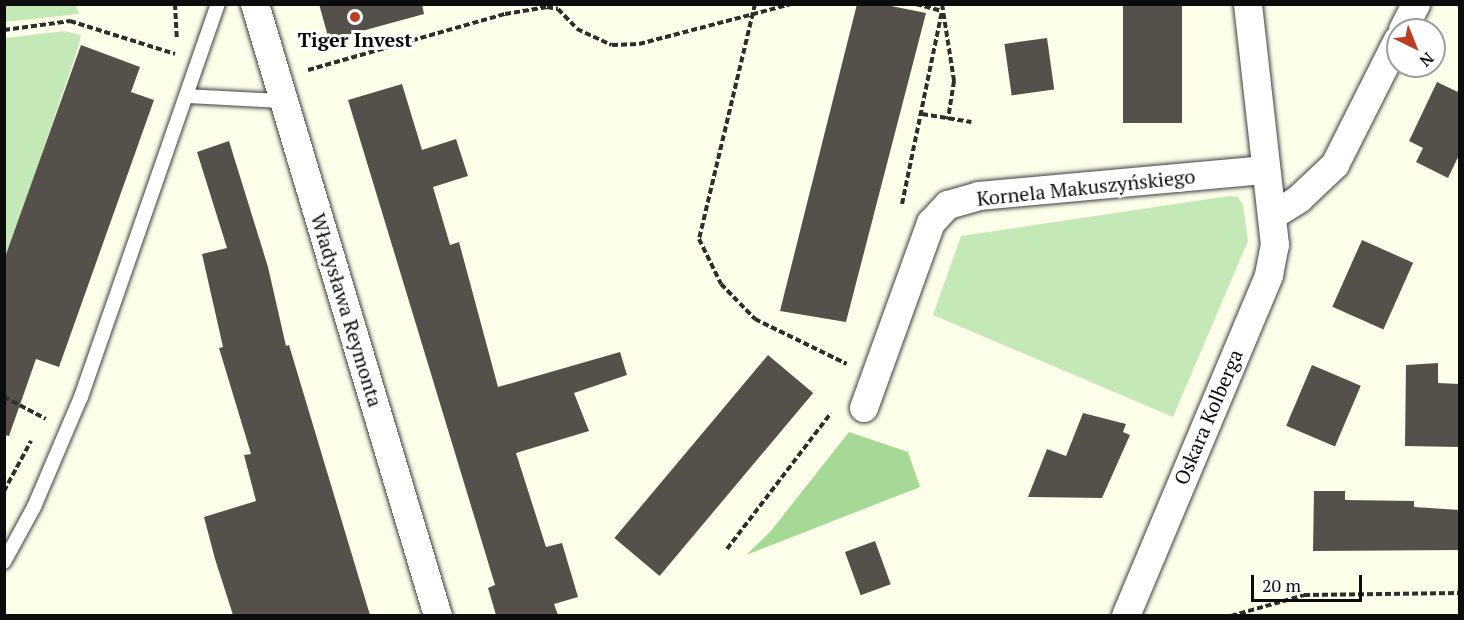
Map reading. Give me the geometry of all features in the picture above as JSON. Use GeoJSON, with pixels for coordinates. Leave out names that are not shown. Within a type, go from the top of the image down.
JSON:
{"type":"FeatureCollection","features":[{"type":"Feature","properties":{"kind":"street","name":"Władysława Reymonta"},"geometry":{"type":"LineString","coordinates":[[255,4],[438,615]]}},
{"type":"Feature","properties":{"kind":"street","name":"Oskara Kolberga"},"geometry":{"type":"LineString","coordinates":[[1126,615],[1269,275],[1275,245],[1248,4]]}},
{"type":"Feature","properties":{"kind":"street"},"geometry":{"type":"LineString","coordinates":[[1409,18],[1416,4]]}},
{"type":"Feature","properties":{"kind":"street"},"geometry":{"type":"LineString","coordinates":[[1272,216],[1299,199],[1335,165],[1386,64]]}},
{"type":"Feature","properties":{"kind":"street","name":"Kornela Makuszyńskiego"},"geometry":{"type":"LineString","coordinates":[[864,408],[931,223],[948,205],[979,196],[1266,170]]}},
{"type":"Feature","properties":{"kind":"lane"},"geometry":{"type":"LineString","coordinates":[[4,562],[34,507],[65,429],[81,397],[218,4]]}},
{"type":"Feature","properties":{"kind":"lane"},"geometry":{"type":"LineString","coordinates":[[186,96],[283,101]]}},
{"type":"Feature","properties":{"kind":"path"},"geometry":{"type":"LineString","coordinates":[[754,4],[755,14],[699,239],[721,284],[755,319],[850,366]]}},
{"type":"Feature","properties":{"kind":"path"},"geometry":{"type":"LineString","coordinates":[[303,71],[547,7],[558,9],[578,29],[612,45],[639,44],[791,4]]}},
{"type":"Feature","properties":{"kind":"path"},"geometry":{"type":"LineString","coordinates":[[916,4],[942,11]]}},
{"type":"Feature","properties":{"kind":"path"},"geometry":{"type":"LineString","coordinates":[[942,4],[954,81],[948,120]]}},
{"type":"Feature","properties":{"kind":"path"},"geometry":{"type":"LineString","coordinates":[[900,212],[942,11]]}},
{"type":"Feature","properties":{"kind":"path"},"geometry":{"type":"LineString","coordinates":[[4,30],[70,21],[174,53],[197,65]]}},
{"type":"Feature","properties":{"kind":"path"},"geometry":{"type":"LineString","coordinates":[[922,114],[971,122]]}},
{"type":"Feature","properties":{"kind":"path"},"geometry":{"type":"LineString","coordinates":[[847,374],[854,355]]}},
{"type":"Feature","properties":{"kind":"path"},"geometry":{"type":"LineString","coordinates":[[4,397],[65,429]]}},
{"type":"Feature","properties":{"kind":"path"},"geometry":{"type":"LineString","coordinates":[[727,549],[834,408]]}},
{"type":"Feature","properties":{"kind":"path"},"geometry":{"type":"LineString","coordinates":[[1231,615],[1304,595],[1460,593]]}},
{"type":"Feature","properties":{"kind":"green space"},"geometry":{"type":"Polygon","coordinates":[[[4,5],[76,5],[79,14],[5,22],[4,5]]]}},
{"type":"Feature","properties":{"kind":"green space"},"geometry":{"type":"Polygon","coordinates":[[[64,31],[81,35],[78,48],[5,262],[5,38],[64,31]]]}},
{"type":"Feature","properties":{"kind":"green space"},"geometry":{"type":"Polygon","coordinates":[[[1229,196],[1238,197],[1243,205],[1248,241],[1173,417],[933,315],[961,236],[1229,196]]]}},
{"type":"Feature","properties":{"kind":"green space"},"geometry":{"type":"Polygon","coordinates":[[[849,432],[908,452],[920,487],[746,555],[770,532],[849,432]]]}},
{"type":"Feature","properties":{"kind":"building"},"geometry":{"type":"Polygon","coordinates":[[[319,4],[422,4],[424,14],[329,40],[319,4]]]}},
{"type":"Feature","properties":{"kind":"building"},"geometry":{"type":"Polygon","coordinates":[[[857,4],[881,4],[926,13],[846,322],[780,311],[857,4]]]}},
{"type":"Feature","properties":{"kind":"building"},"geometry":{"type":"Polygon","coordinates":[[[1123,4],[1182,4],[1182,123],[1123,123],[1123,4]]]}},
{"type":"Feature","properties":{"kind":"building"},"geometry":{"type":"Polygon","coordinates":[[[1047,38],[1054,89],[1012,95],[1004,44],[1047,38]]]}},
{"type":"Feature","properties":{"kind":"building"},"geometry":{"type":"Polygon","coordinates":[[[81,45],[140,67],[131,92],[154,100],[59,367],[36,359],[9,436],[4,435],[4,260],[81,45]]]}},
{"type":"Feature","properties":{"kind":"building"},"geometry":{"type":"Polygon","coordinates":[[[1437,82],[1460,93],[1460,153],[1448,178],[1416,162],[1423,148],[1409,141],[1437,82]]]}},
{"type":"Feature","properties":{"kind":"building"},"geometry":{"type":"Polygon","coordinates":[[[402,84],[422,150],[456,139],[468,176],[433,187],[450,245],[459,242],[498,387],[620,352],[627,375],[574,393],[589,431],[516,453],[546,547],[562,543],[578,597],[554,604],[558,615],[496,615],[488,588],[495,585],[348,100],[402,84]]]}},
{"type":"Feature","properties":{"kind":"building"},"geometry":{"type":"Polygon","coordinates":[[[229,141],[268,267],[286,346],[289,345],[370,615],[233,615],[215,559],[204,517],[256,501],[244,455],[251,454],[219,348],[223,347],[202,254],[227,248],[197,152],[229,141]]]}},
{"type":"Feature","properties":{"kind":"building"},"geometry":{"type":"Polygon","coordinates":[[[1362,240],[1413,263],[1383,329],[1332,307],[1362,240]]]}},
{"type":"Feature","properties":{"kind":"building"},"geometry":{"type":"Polygon","coordinates":[[[768,355],[813,393],[660,576],[614,538],[768,355]]]}},
{"type":"Feature","properties":{"kind":"building"},"geometry":{"type":"Polygon","coordinates":[[[1438,363],[1438,383],[1460,384],[1460,447],[1405,446],[1406,365],[1438,363]]]}},
{"type":"Feature","properties":{"kind":"building"},"geometry":{"type":"Polygon","coordinates":[[[1312,365],[1361,386],[1335,446],[1286,426],[1312,365]]]}},
{"type":"Feature","properties":{"kind":"building"},"geometry":{"type":"Polygon","coordinates":[[[1083,413],[1126,424],[1123,432],[1130,435],[1102,498],[1028,497],[1047,449],[1066,456],[1083,413]]]}},
{"type":"Feature","properties":{"kind":"building"},"geometry":{"type":"Polygon","coordinates":[[[1314,491],[1345,491],[1345,500],[1414,501],[1414,507],[1460,510],[1460,550],[1313,551],[1314,491]]]}},
{"type":"Feature","properties":{"kind":"building"},"geometry":{"type":"Polygon","coordinates":[[[875,541],[891,584],[861,595],[845,552],[875,541]]]}},
{"type":"Feature","properties":{"kind":"place","name":"Tiger Invest"},"geometry":{"type":"Point","coordinates":[355,17]}}]}
